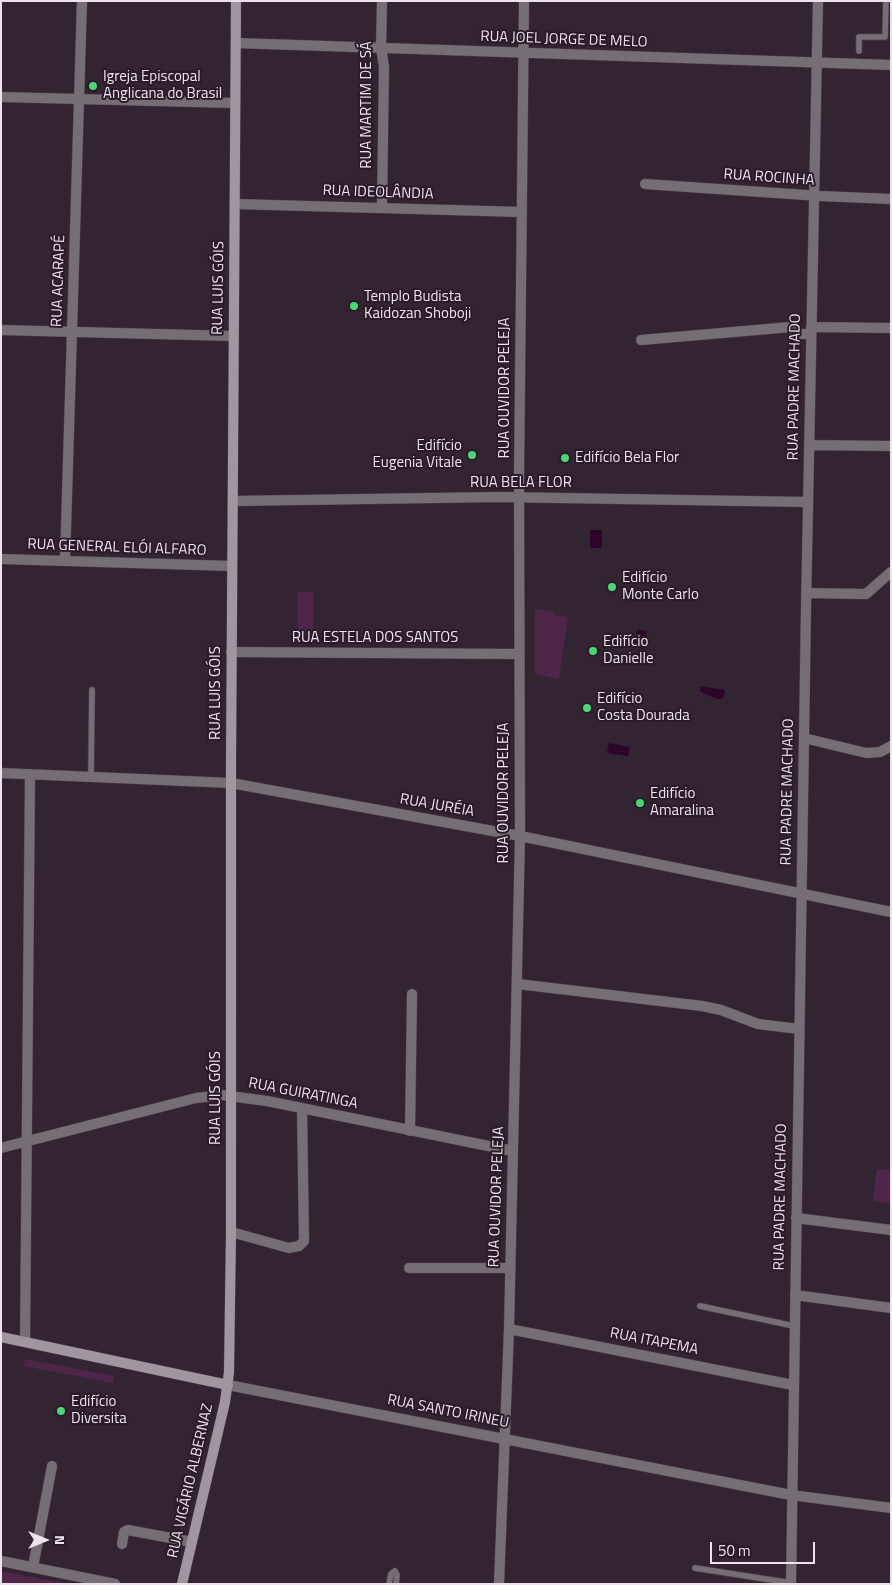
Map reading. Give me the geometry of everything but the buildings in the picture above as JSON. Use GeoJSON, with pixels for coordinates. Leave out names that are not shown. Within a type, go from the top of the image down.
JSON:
{"type":"FeatureCollection","features":[{"type":"Feature","properties":{"kind":"street","name":"RUA ACARAPÉ"},"geometry":{"type":"LineString","coordinates":[[64,561],[82,1]]}},
{"type":"Feature","properties":{"kind":"street","name":"RUA LUIS GÓIS"},"geometry":{"type":"LineString","coordinates":[[228,1385],[231,1232],[230,783],[236,1]]}},
{"type":"Feature","properties":{"kind":"street","name":"RUA MARTIM DE SÁ"},"geometry":{"type":"LineString","coordinates":[[382,1],[384,66],[382,208]]}},
{"type":"Feature","properties":{"kind":"street","name":"RUA OUVIDOR PELEJA"},"geometry":{"type":"LineString","coordinates":[[499,1584],[509,1330],[518,984],[520,836],[519,498],[524,1]]}},
{"type":"Feature","properties":{"kind":"street","name":"RUA PADRE MACHADO"},"geometry":{"type":"LineString","coordinates":[[791,1583],[806,592],[818,1]]}},
{"type":"Feature","properties":{"kind":"street","name":"RUA JOEL JORGE DE MELO"},"geometry":{"type":"LineString","coordinates":[[236,43],[891,65]]}},
{"type":"Feature","properties":{"kind":"street"},"geometry":{"type":"LineString","coordinates":[[1,97],[235,103]]}},
{"type":"Feature","properties":{"kind":"street","name":"RUA ROCINHA"},"geometry":{"type":"LineString","coordinates":[[645,184],[814,196],[891,199]]}},
{"type":"Feature","properties":{"kind":"street","name":"RUA IDEOLÂNDIA"},"geometry":{"type":"LineString","coordinates":[[235,204],[521,212]]}},
{"type":"Feature","properties":{"kind":"street"},"geometry":{"type":"LineString","coordinates":[[641,340],[791,327],[797,334],[811,331],[891,328]]}},
{"type":"Feature","properties":{"kind":"street"},"geometry":{"type":"LineString","coordinates":[[1,330],[233,336]]}},
{"type":"Feature","properties":{"kind":"street"},"geometry":{"type":"LineString","coordinates":[[809,445],[891,446]]}},
{"type":"Feature","properties":{"kind":"street","name":"RUA BELA FLOR"},"geometry":{"type":"LineString","coordinates":[[233,501],[519,498],[808,502]]}},
{"type":"Feature","properties":{"kind":"street","name":"RUA GENERAL ELÓI ALFARO"},"geometry":{"type":"LineString","coordinates":[[1,559],[232,566]]}},
{"type":"Feature","properties":{"kind":"street"},"geometry":{"type":"LineString","coordinates":[[806,592],[866,594],[891,572]]}},
{"type":"Feature","properties":{"kind":"street","name":"RUA ESTELA DOS SANTOS"},"geometry":{"type":"LineString","coordinates":[[231,652],[519,654]]}},
{"type":"Feature","properties":{"kind":"street"},"geometry":{"type":"LineString","coordinates":[[804,738],[866,753],[880,752],[891,746]]}},
{"type":"Feature","properties":{"kind":"street","name":"RUA JURÉIA"},"geometry":{"type":"LineString","coordinates":[[1,773],[230,783],[520,836],[891,912]]}},
{"type":"Feature","properties":{"kind":"street"},"geometry":{"type":"LineString","coordinates":[[25,1342],[30,774]]}},
{"type":"Feature","properties":{"kind":"street"},"geometry":{"type":"LineString","coordinates":[[518,984],[702,1006],[721,1010],[758,1024],[799,1029]]}},
{"type":"Feature","properties":{"kind":"street"},"geometry":{"type":"LineString","coordinates":[[410,1131],[412,994]]}},
{"type":"Feature","properties":{"kind":"street","name":"RUA GUIRATINGA"},"geometry":{"type":"LineString","coordinates":[[1,1148],[27,1143],[196,1098],[231,1095],[513,1151]]}},
{"type":"Feature","properties":{"kind":"street"},"geometry":{"type":"LineString","coordinates":[[231,1232],[289,1248],[299,1246],[304,1241],[302,1108]]}},
{"type":"Feature","properties":{"kind":"street"},"geometry":{"type":"LineString","coordinates":[[796,1218],[891,1230]]}},
{"type":"Feature","properties":{"kind":"street"},"geometry":{"type":"LineString","coordinates":[[409,1268],[510,1268]]}},
{"type":"Feature","properties":{"kind":"street"},"geometry":{"type":"LineString","coordinates":[[795,1295],[891,1308]]}},
{"type":"Feature","properties":{"kind":"street","name":"RUA ITAPEMA"},"geometry":{"type":"LineString","coordinates":[[509,1330],[793,1385]]}},
{"type":"Feature","properties":{"kind":"street","name":"RUA SANTO IRINEU"},"geometry":{"type":"LineString","coordinates":[[1,1337],[228,1385],[791,1495],[891,1508]]}},
{"type":"Feature","properties":{"kind":"street","name":"RUA VIGÁRIO ALBERNAZ"},"geometry":{"type":"LineString","coordinates":[[182,1584],[228,1385]]}},
{"type":"Feature","properties":{"kind":"street"},"geometry":{"type":"LineString","coordinates":[[33,1567],[52,1466]]}},
{"type":"Feature","properties":{"kind":"street"},"geometry":{"type":"LineString","coordinates":[[122,1544],[124,1532],[128,1530],[192,1542]]}},
{"type":"Feature","properties":{"kind":"street"},"geometry":{"type":"LineString","coordinates":[[1,1561],[115,1584]]}},
{"type":"Feature","properties":{"kind":"lane"},"geometry":{"type":"LineString","coordinates":[[859,51],[859,37],[885,38],[886,1]]}},
{"type":"Feature","properties":{"kind":"lane"},"geometry":{"type":"LineString","coordinates":[[91,776],[92,690]]}},
{"type":"Feature","properties":{"kind":"lane"},"geometry":{"type":"LineString","coordinates":[[700,1306],[794,1326]]}},
{"type":"Feature","properties":{"kind":"lane"},"geometry":{"type":"LineString","coordinates":[[695,1568],[791,1583]]}},
{"type":"Feature","properties":{"kind":"lane"},"geometry":{"type":"LineString","coordinates":[[389,1584],[391,1574],[395,1571],[398,1574],[396,1584]]}},
{"type":"Feature","properties":{"kind":"shaded area"},"geometry":{"type":"Polygon","coordinates":[[[590,530],[602,530],[602,548],[590,548],[590,530]]]}},
{"type":"Feature","properties":{"kind":"shaded area"},"geometry":{"type":"Polygon","coordinates":[[[297,592],[313,592],[313,635],[298,635],[297,592]]]}},
{"type":"Feature","properties":{"kind":"shaded area"},"geometry":{"type":"Polygon","coordinates":[[[535,609],[554,612],[554,615],[568,617],[559,679],[535,674],[535,609]]]}},
{"type":"Feature","properties":{"kind":"shaded area"},"geometry":{"type":"Polygon","coordinates":[[[637,629],[647,631],[644,649],[634,647],[637,629]]]}},
{"type":"Feature","properties":{"kind":"shaded area"},"geometry":{"type":"Polygon","coordinates":[[[701,686],[725,690],[723,699],[717,699],[703,693],[700,691],[701,686]]]}},
{"type":"Feature","properties":{"kind":"shaded area"},"geometry":{"type":"Polygon","coordinates":[[[609,743],[630,747],[628,756],[607,753],[609,743]]]}},
{"type":"Feature","properties":{"kind":"shaded area"},"geometry":{"type":"Polygon","coordinates":[[[877,1169],[891,1170],[891,1203],[873,1201],[877,1169]]]}},
{"type":"Feature","properties":{"kind":"shaded area"},"geometry":{"type":"Polygon","coordinates":[[[25,1359],[114,1376],[113,1383],[23,1366],[25,1359]]]}},
{"type":"Feature","properties":{"kind":"shaded area"},"geometry":{"type":"Polygon","coordinates":[[[1,1571],[70,1584],[1,1584],[1,1571]]]}},
{"type":"Feature","properties":{"kind":"place","name":"Igreja Episcopal Anglicana do Brasil"},"geometry":{"type":"Point","coordinates":[93,86]}},
{"type":"Feature","properties":{"kind":"place","name":"Templo Budista Kaidozan Shoboji"},"geometry":{"type":"Point","coordinates":[354,306]}},
{"type":"Feature","properties":{"kind":"place","name":"Edifício Eugenia Vitale"},"geometry":{"type":"Point","coordinates":[472,455]}},
{"type":"Feature","properties":{"kind":"place","name":"Edifício Bela Flor"},"geometry":{"type":"Point","coordinates":[565,458]}},
{"type":"Feature","properties":{"kind":"place","name":"Edifício Monte Carlo"},"geometry":{"type":"Point","coordinates":[612,587]}},
{"type":"Feature","properties":{"kind":"place","name":"Edifício Danielle"},"geometry":{"type":"Point","coordinates":[593,651]}},
{"type":"Feature","properties":{"kind":"place","name":"Edifício Costa Dourada"},"geometry":{"type":"Point","coordinates":[587,708]}},
{"type":"Feature","properties":{"kind":"place","name":"Edifício Amaralina"},"geometry":{"type":"Point","coordinates":[640,803]}},
{"type":"Feature","properties":{"kind":"place","name":"Edifício Diversita"},"geometry":{"type":"Point","coordinates":[61,1411]}}]}
